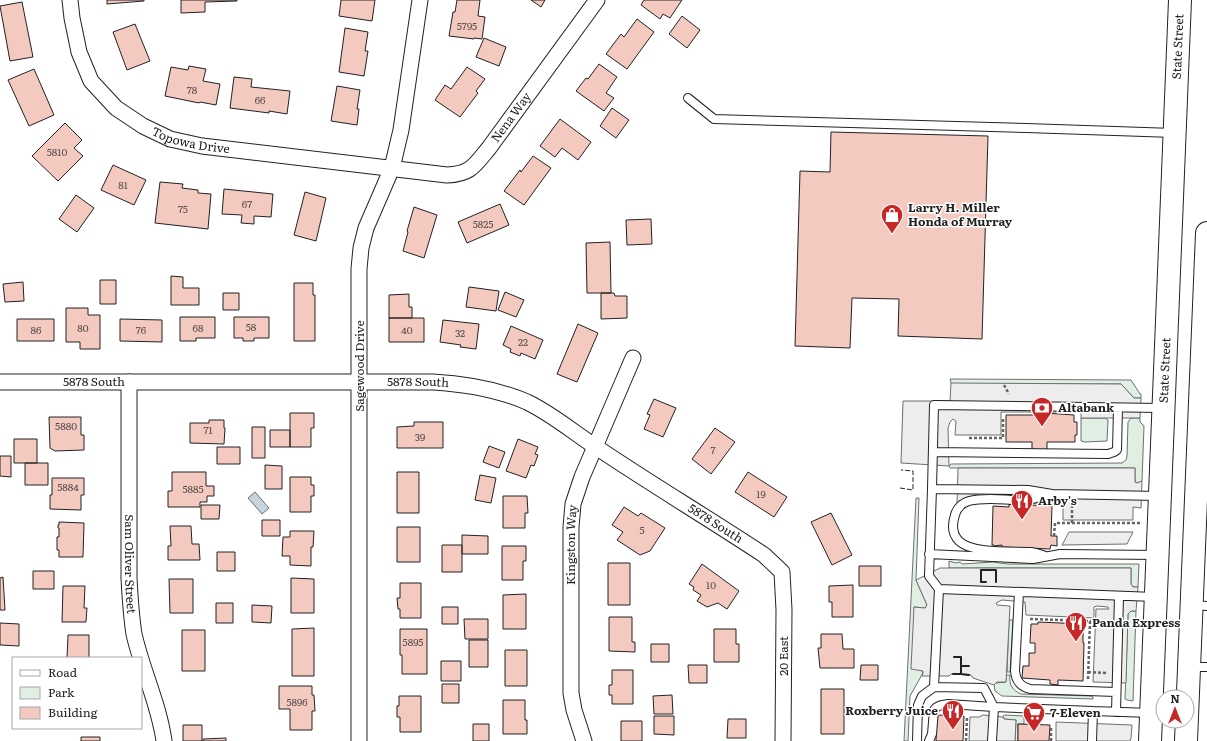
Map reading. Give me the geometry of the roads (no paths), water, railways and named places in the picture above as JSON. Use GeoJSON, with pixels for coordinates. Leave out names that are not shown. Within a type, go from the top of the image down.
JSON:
{"type":"FeatureCollection","features":[{"type":"Feature","properties":{"kind":"main road","name":"State Street"},"geometry":{"type":"LineString","coordinates":[[1150,741],[1180,0]]}},
{"type":"Feature","properties":{"kind":"main road"},"geometry":{"type":"LineString","coordinates":[[1186,741],[1198,667],[1200,606],[1198,541],[1202,459],[1207,233]]}},
{"type":"Feature","properties":{"kind":"street","name":"Topowa Drive"},"geometry":{"type":"LineString","coordinates":[[70,0],[79,52],[92,81],[116,108],[143,126],[170,139],[202,146],[355,165],[392,168]]}},
{"type":"Feature","properties":{"kind":"street","name":"Sagewood Drive"},"geometry":{"type":"LineString","coordinates":[[359,741],[359,269],[361,248],[366,228],[392,168],[401,130],[420,0]]}},
{"type":"Feature","properties":{"kind":"street","name":"Nena Way"},"geometry":{"type":"LineString","coordinates":[[392,168],[447,176],[463,173],[474,166],[489,148],[597,0]]}},
{"type":"Feature","properties":{"kind":"street","name":"Kingston Way"},"geometry":{"type":"LineString","coordinates":[[584,741],[574,710],[571,693],[571,527],[573,504],[582,477],[633,358]]}},
{"type":"Feature","properties":{"kind":"street","name":"5878 South"},"geometry":{"type":"LineString","coordinates":[[0,382],[433,382],[468,385],[498,391],[528,403],[552,417],[764,555],[782,572]]}},
{"type":"Feature","properties":{"kind":"street","name":"Sam Oliver Street"},"geometry":{"type":"LineString","coordinates":[[129,382],[130,603],[134,634],[141,657]]}},
{"type":"Feature","properties":{"kind":"street","name":"20 East"},"geometry":{"type":"LineString","coordinates":[[782,572],[784,610],[783,741]]}},
{"type":"Feature","properties":{"kind":"street","name":"Sam Oliver Street"},"geometry":{"type":"LineString","coordinates":[[142,661],[162,723],[164,741]]}},
{"type":"Feature","properties":{"kind":"lane"},"geometry":{"type":"LineString","coordinates":[[688,98],[714,119],[1174,133]]}},
{"type":"Feature","properties":{"kind":"lane"},"geometry":{"type":"LineString","coordinates":[[934,687],[939,589],[929,576],[929,554],[934,405],[1163,408]]}},
{"type":"Feature","properties":{"kind":"lane"},"geometry":{"type":"LineString","coordinates":[[933,452],[1108,454],[1117,450],[1118,408]]}},
{"type":"Feature","properties":{"kind":"lane"},"geometry":{"type":"LineString","coordinates":[[932,489],[1028,490],[1052,494],[1160,496]]}},
{"type":"Feature","properties":{"kind":"lane"},"geometry":{"type":"LineString","coordinates":[[1048,556],[1032,552],[992,551],[965,545],[956,537],[953,527],[958,508],[967,502],[990,499],[1027,500],[1052,494]]}},
{"type":"Feature","properties":{"kind":"lane"},"geometry":{"type":"LineString","coordinates":[[929,554],[1033,559],[1060,554],[1158,555]]}},
{"type":"Feature","properties":{"kind":"lane"},"geometry":{"type":"LineString","coordinates":[[939,589],[1156,597]]}},
{"type":"Feature","properties":{"kind":"lane"},"geometry":{"type":"LineString","coordinates":[[1019,592],[1015,672],[1015,676],[1019,684],[1030,689],[1116,692]]}},
{"type":"Feature","properties":{"kind":"lane"},"geometry":{"type":"LineString","coordinates":[[1116,712],[1119,596]]}},
{"type":"Feature","properties":{"kind":"lane"},"geometry":{"type":"LineString","coordinates":[[917,741],[918,705],[922,696],[934,687],[984,688],[994,707],[992,741]]}},
{"type":"Feature","properties":{"kind":"lane"},"geometry":{"type":"LineString","coordinates":[[929,741],[932,734],[933,713],[936,707],[948,704],[1151,713]]}},
{"type":"Feature","properties":{"kind":"lane"},"geometry":{"type":"LineString","coordinates":[[1092,741],[1094,711]]}},
{"type":"Feature","properties":{"kind":"place","name":"Larry H. Miller Honda of Murray"},"geometry":{"type":"Point","coordinates":[892,234]}},
{"type":"Feature","properties":{"kind":"place","name":"Altabank"},"geometry":{"type":"Point","coordinates":[1042,428]}},
{"type":"Feature","properties":{"kind":"place","name":"Arby's"},"geometry":{"type":"Point","coordinates":[1022,520]}},
{"type":"Feature","properties":{"kind":"place","name":"Panda Express"},"geometry":{"type":"Point","coordinates":[1076,642]}},
{"type":"Feature","properties":{"kind":"place","name":"Roxberry Juice"},"geometry":{"type":"Point","coordinates":[953,730]}},
{"type":"Feature","properties":{"kind":"place","name":"7-Eleven"},"geometry":{"type":"Point","coordinates":[1034,732]}}]}
